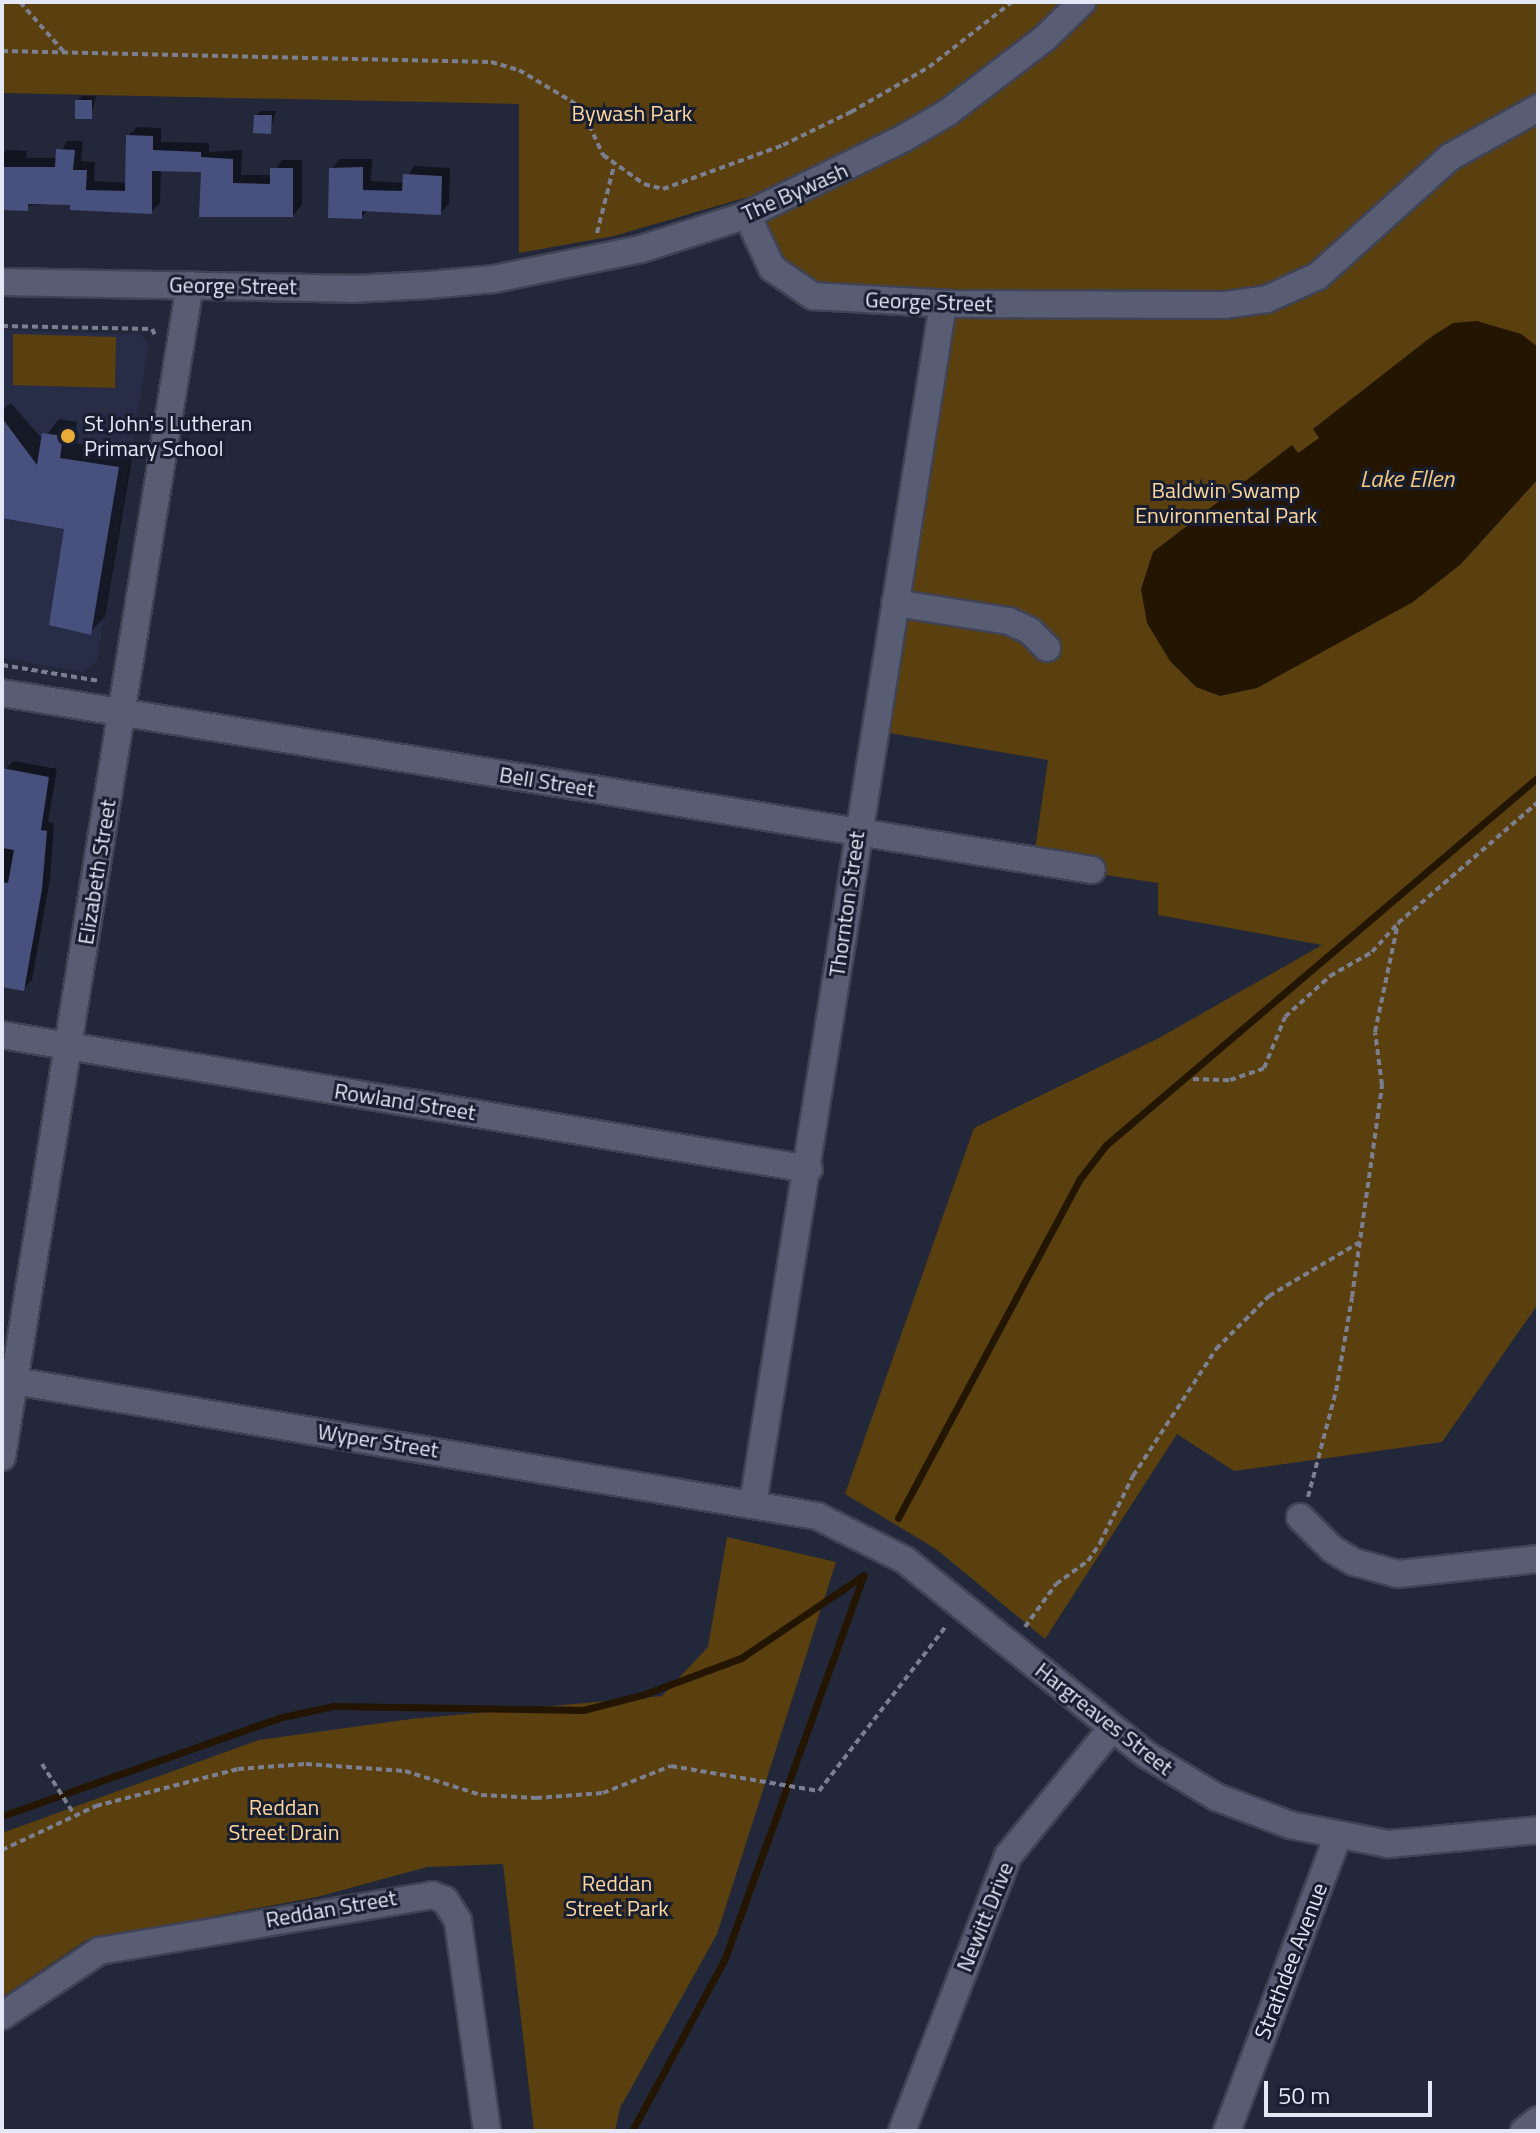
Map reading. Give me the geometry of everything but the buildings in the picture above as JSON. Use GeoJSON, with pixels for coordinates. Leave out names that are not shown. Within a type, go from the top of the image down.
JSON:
{"type":"FeatureCollection","features":[{"type":"Feature","properties":{"kind":"street","name":"The Bywash"},"geometry":{"type":"LineString","coordinates":[[463,283],[590,262],[747,215],[849,169],[947,113],[1045,38],[1082,2]]}},
{"type":"Feature","properties":{"kind":"street","name":"George Street"},"geometry":{"type":"LineString","coordinates":[[747,215],[772,268],[798,290],[832,299],[1155,307],[1267,299],[1306,282],[1336,262],[1450,157],[1538,108]]}},
{"type":"Feature","properties":{"kind":"street","name":"George Street"},"geometry":{"type":"LineString","coordinates":[[2,282],[351,289],[463,283]]}},
{"type":"Feature","properties":{"kind":"street","name":"Elizabeth Street"},"geometry":{"type":"LineString","coordinates":[[2,1457],[8,1380],[70,1046],[190,285]]}},
{"type":"Feature","properties":{"kind":"street","name":"Thornton Street"},"geometry":{"type":"LineString","coordinates":[[753,1504],[809,1169],[858,833],[943,304]]}},
{"type":"Feature","properties":{"kind":"street"},"geometry":{"type":"LineString","coordinates":[[895,603],[1009,621],[1030,631],[1047,648]]}},
{"type":"Feature","properties":{"kind":"street","name":"Bell Street"},"geometry":{"type":"LineString","coordinates":[[2,693],[1092,870]]}},
{"type":"Feature","properties":{"kind":"street","name":"Rowland Street"},"geometry":{"type":"LineString","coordinates":[[2,1035],[809,1169]]}},
{"type":"Feature","properties":{"kind":"street","name":"Wyper Street"},"geometry":{"type":"LineString","coordinates":[[8,1380],[753,1504]]}},
{"type":"Feature","properties":{"kind":"street","name":"Hargreaves Street"},"geometry":{"type":"LineString","coordinates":[[753,1504],[836,1523],[923,1574],[1112,1728],[1216,1797],[1338,1836],[1433,1843],[1538,1830]]}},
{"type":"Feature","properties":{"kind":"street"},"geometry":{"type":"LineString","coordinates":[[1300,1517],[1332,1549],[1354,1562],[1398,1574],[1538,1559]]}},
{"type":"Feature","properties":{"kind":"street","name":"Newitt Drive"},"geometry":{"type":"LineString","coordinates":[[902,2131],[1008,1856],[1112,1728]]}},
{"type":"Feature","properties":{"kind":"street","name":"Strathdee Avenue"},"geometry":{"type":"LineString","coordinates":[[1227,2131],[1338,1836]]}},
{"type":"Feature","properties":{"kind":"street","name":"Reddan Street"},"geometry":{"type":"LineString","coordinates":[[2,2016],[99,1951],[432,1895],[445,1900],[458,1921],[487,2131]]}},
{"type":"Feature","properties":{"kind":"street"},"geometry":{"type":"LineString","coordinates":[[1524,2131],[1538,2120]]}},
{"type":"Feature","properties":{"kind":"path"},"geometry":{"type":"LineString","coordinates":[[20,2],[64,52]]}},
{"type":"Feature","properties":{"kind":"path"},"geometry":{"type":"LineString","coordinates":[[2,51],[491,62],[519,70],[581,107],[603,155],[614,166],[644,184],[663,189],[783,145],[929,67],[1012,2]]}},
{"type":"Feature","properties":{"kind":"path"},"geometry":{"type":"LineString","coordinates":[[590,262],[614,166]]}},
{"type":"Feature","properties":{"kind":"path"},"geometry":{"type":"LineString","coordinates":[[2,326],[152,329],[155,342]]}},
{"type":"Feature","properties":{"kind":"path"},"geometry":{"type":"LineString","coordinates":[[2,665],[99,684],[102,665]]}},
{"type":"Feature","properties":{"kind":"path"},"geometry":{"type":"LineString","coordinates":[[1193,1079],[1242,1078],[1264,1068],[1285,1017],[1330,976],[1372,952],[1398,923],[1538,802]]}},
{"type":"Feature","properties":{"kind":"path"},"geometry":{"type":"LineString","coordinates":[[1300,1517],[1336,1391],[1382,1085],[1375,1032],[1398,923]]}},
{"type":"Feature","properties":{"kind":"path"},"geometry":{"type":"LineString","coordinates":[[1013,1619],[1024,1628],[1056,1584],[1088,1561],[1133,1476],[1216,1349],[1269,1296],[1360,1242]]}},
{"type":"Feature","properties":{"kind":"path"},"geometry":{"type":"LineString","coordinates":[[2,1850],[72,1812],[238,1769],[306,1764],[405,1771],[481,1795],[536,1798],[603,1793],[671,1766],[819,1791],[947,1627],[938,1619]]}},
{"type":"Feature","properties":{"kind":"path"},"geometry":{"type":"LineString","coordinates":[[44,1766],[72,1812]]}},
{"type":"Feature","properties":{"kind":"shaded area","name":"St John's Lutheran Primary School"},"geometry":{"type":"Polygon","coordinates":[[[2,330],[141,334],[149,344],[97,661],[82,672],[2,658],[2,330]]]}},
{"type":"Feature","properties":{"kind":"green space","name":"Bywash Park"},"geometry":{"type":"Polygon","coordinates":[[[2,2],[1069,2],[1047,27],[918,118],[789,185],[614,236],[519,253],[519,104],[2,93],[2,2]]]}},
{"type":"Feature","properties":{"kind":"green space","name":"Baldwin Swamp Environmental Park"},"geometry":{"type":"Polygon","coordinates":[[[1085,2],[1538,2],[1538,1304],[1442,1442],[1234,1471],[1177,1434],[1045,1639],[936,1549],[845,1494],[974,1128],[1159,1038],[1322,945],[1158,915],[1158,883],[1033,864],[1048,760],[872,730],[941,306],[812,298],[745,218],[850,170],[1085,2]]]}},
{"type":"Feature","properties":{"kind":"green space"},"geometry":{"type":"Polygon","coordinates":[[[13,334],[116,337],[115,388],[13,385],[13,334]]]}},
{"type":"Feature","properties":{"kind":"green space"},"geometry":{"type":"Polygon","coordinates":[[[727,1537],[836,1562],[717,1934],[620,2108],[615,2131],[534,2131],[503,1864],[427,1867],[317,1897],[86,1940],[2,1997],[2,1833],[259,1740],[411,1719],[662,1696],[708,1647],[727,1537]]]}},
{"type":"Feature","properties":{"kind":"water","name":"Lake Ellen"},"geometry":{"type":"Polygon","coordinates":[[[1477,321],[1521,334],[1538,347],[1538,479],[1461,564],[1413,602],[1257,688],[1220,696],[1196,687],[1170,661],[1147,623],[1141,589],[1153,552],[1292,445],[1298,453],[1319,438],[1313,429],[1431,337],[1453,323],[1477,321]]]}},
{"type":"Feature","properties":{"kind":"waterway"},"geometry":{"type":"LineString","coordinates":[[898,1518],[1079,1180],[1106,1145],[1538,777]]}},
{"type":"Feature","properties":{"kind":"waterway"},"geometry":{"type":"LineString","coordinates":[[2,1816],[278,1718],[333,1706],[583,1710],[642,1695],[741,1658],[864,1575]]}},
{"type":"Feature","properties":{"kind":"waterway"},"geometry":{"type":"LineString","coordinates":[[632,2131],[725,1958],[864,1575]]}},
{"type":"Feature","properties":{"kind":"place","name":"St John's Lutheran Primary School"},"geometry":{"type":"Point","coordinates":[68,436]}},
{"type":"Feature","properties":{"kind":"park label","name":"Reddan Street Drain"},"geometry":{"type":"Point","coordinates":[284,1820]}},
{"type":"Feature","properties":{"kind":"park label","name":"Reddan Street Park"},"geometry":{"type":"Point","coordinates":[617,1896]}}]}
